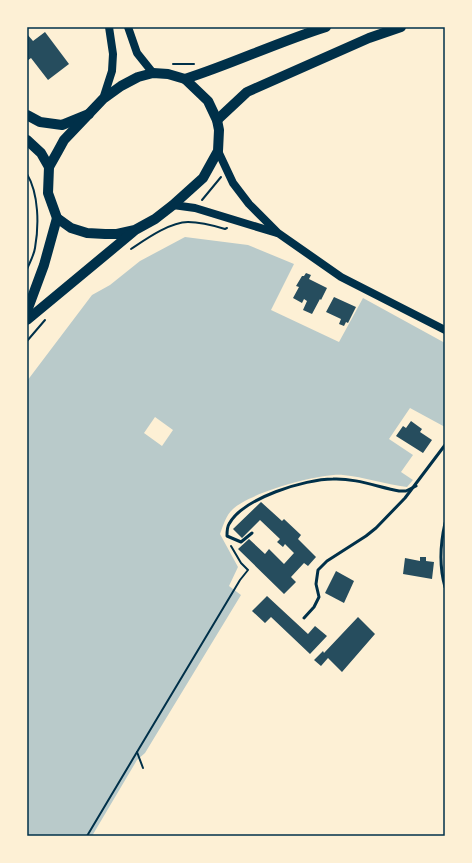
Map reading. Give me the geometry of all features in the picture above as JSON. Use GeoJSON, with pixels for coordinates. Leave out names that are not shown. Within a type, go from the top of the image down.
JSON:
{"type":"FeatureCollection","features":[{"type":"Feature","properties":{"kind":"main road"},"geometry":{"type":"LineString","coordinates":[[103,99],[112,71],[113,54],[109,27]]}},
{"type":"Feature","properties":{"kind":"main road"},"geometry":{"type":"LineString","coordinates":[[128,27],[137,53],[153,73]]}},
{"type":"Feature","properties":{"kind":"main road"},"geometry":{"type":"LineString","coordinates":[[185,79],[213,70],[270,47],[326,27]]}},
{"type":"Feature","properties":{"kind":"main road"},"geometry":{"type":"LineString","coordinates":[[217,120],[247,92],[369,38],[401,27]]}},
{"type":"Feature","properties":{"kind":"main road"},"geometry":{"type":"LineString","coordinates":[[27,311],[44,265],[57,218],[48,192],[49,167],[64,140],[103,99],[121,86],[138,77],[153,73],[168,74],[185,79],[208,101],[217,120],[219,130],[218,151],[226,170],[233,183],[249,204],[278,233],[341,277],[445,330]]}},
{"type":"Feature","properties":{"kind":"main road"},"geometry":{"type":"LineString","coordinates":[[27,115],[40,122],[62,125],[89,114]]}},
{"type":"Feature","properties":{"kind":"main road"},"geometry":{"type":"LineString","coordinates":[[27,140],[41,153],[49,167]]}},
{"type":"Feature","properties":{"kind":"main road"},"geometry":{"type":"LineString","coordinates":[[27,320],[135,230],[155,219],[173,205],[203,178],[218,151]]}},
{"type":"Feature","properties":{"kind":"main road"},"geometry":{"type":"LineString","coordinates":[[173,205],[196,208],[278,233]]}},
{"type":"Feature","properties":{"kind":"main road"},"geometry":{"type":"LineString","coordinates":[[57,218],[71,228],[87,233],[117,234],[135,230]]}},
{"type":"Feature","properties":{"kind":"lane"},"geometry":{"type":"LineString","coordinates":[[304,618],[314,607],[319,597],[316,584],[318,570],[327,561],[376,528],[416,486],[445,445]]}},
{"type":"Feature","properties":{"kind":"lane"},"geometry":{"type":"LineString","coordinates":[[252,533],[241,542],[227,536],[228,525],[234,517],[250,503],[294,486],[324,479],[334,479],[355,481],[399,492],[406,492],[416,486]]}},
{"type":"Feature","properties":{"kind":"lane"},"geometry":{"type":"LineString","coordinates":[[445,524],[440,562],[445,588]]}},
{"type":"Feature","properties":{"kind":"path"},"geometry":{"type":"LineString","coordinates":[[186,222],[226,170]]}},
{"type":"Feature","properties":{"kind":"path"},"geometry":{"type":"LineString","coordinates":[[27,174],[30,178],[36,198],[38,219],[35,249],[27,269]]}},
{"type":"Feature","properties":{"kind":"path"},"geometry":{"type":"LineString","coordinates":[[128,250],[168,227],[186,222],[202,223],[225,229],[238,221]]}},
{"type":"Feature","properties":{"kind":"path"},"geometry":{"type":"LineString","coordinates":[[27,341],[48,316]]}},
{"type":"Feature","properties":{"kind":"path"},"geometry":{"type":"LineString","coordinates":[[87,836],[232,593],[248,570],[241,563],[227,536]]}},
{"type":"Feature","properties":{"kind":"path"},"geometry":{"type":"LineString","coordinates":[[137,752],[143,768]]}},
{"type":"Feature","properties":{"kind":"shaded area"},"geometry":{"type":"Polygon","coordinates":[[[185,237],[248,245],[294,264],[271,310],[339,342],[363,298],[445,343],[445,427],[410,408],[389,439],[413,455],[401,472],[413,480],[407,487],[351,476],[332,475],[285,485],[241,503],[233,509],[227,517],[220,534],[238,567],[229,586],[241,595],[145,753],[137,760],[92,836],[27,836],[27,381],[92,295],[110,285],[140,261],[185,237]],[[155,417],[144,433],[162,446],[173,430],[155,417]]]}},
{"type":"Feature","properties":{"kind":"building"},"geometry":{"type":"Polygon","coordinates":[[[45,32],[69,64],[48,80],[31,58],[27,61],[27,34],[33,41],[45,32]]]}},
{"type":"Feature","properties":{"kind":"building"},"geometry":{"type":"Polygon","coordinates":[[[306,273],[311,275],[309,279],[327,288],[312,314],[303,310],[307,301],[304,299],[302,303],[293,298],[299,287],[296,286],[302,276],[306,273]]]}},
{"type":"Feature","properties":{"kind":"building"},"geometry":{"type":"Polygon","coordinates":[[[334,297],[356,307],[348,323],[346,322],[344,326],[339,324],[341,319],[326,312],[334,297]]]}},
{"type":"Feature","properties":{"kind":"building"},"geometry":{"type":"Polygon","coordinates":[[[411,421],[422,429],[420,432],[432,440],[423,453],[396,436],[403,426],[406,428],[411,421]]]}},
{"type":"Feature","properties":{"kind":"building"},"geometry":{"type":"Polygon","coordinates":[[[261,502],[282,521],[284,519],[301,535],[298,539],[316,557],[308,566],[304,563],[291,577],[296,582],[284,594],[238,549],[249,539],[265,554],[269,549],[284,564],[294,553],[285,544],[283,547],[277,542],[280,539],[260,520],[242,538],[233,529],[261,502]]]}},
{"type":"Feature","properties":{"kind":"building"},"geometry":{"type":"Polygon","coordinates":[[[420,557],[426,557],[426,561],[434,562],[432,579],[403,574],[405,558],[420,561],[420,557]]]}},
{"type":"Feature","properties":{"kind":"building"},"geometry":{"type":"Polygon","coordinates":[[[336,571],[354,581],[344,603],[325,593],[336,571]]]}},
{"type":"Feature","properties":{"kind":"building"},"geometry":{"type":"Polygon","coordinates":[[[267,596],[308,634],[315,626],[327,636],[310,654],[271,617],[265,623],[252,611],[267,596]]]}},
{"type":"Feature","properties":{"kind":"building"},"geometry":{"type":"Polygon","coordinates":[[[358,617],[375,634],[342,672],[328,658],[321,666],[314,660],[323,651],[324,653],[358,617]]]}}]}
